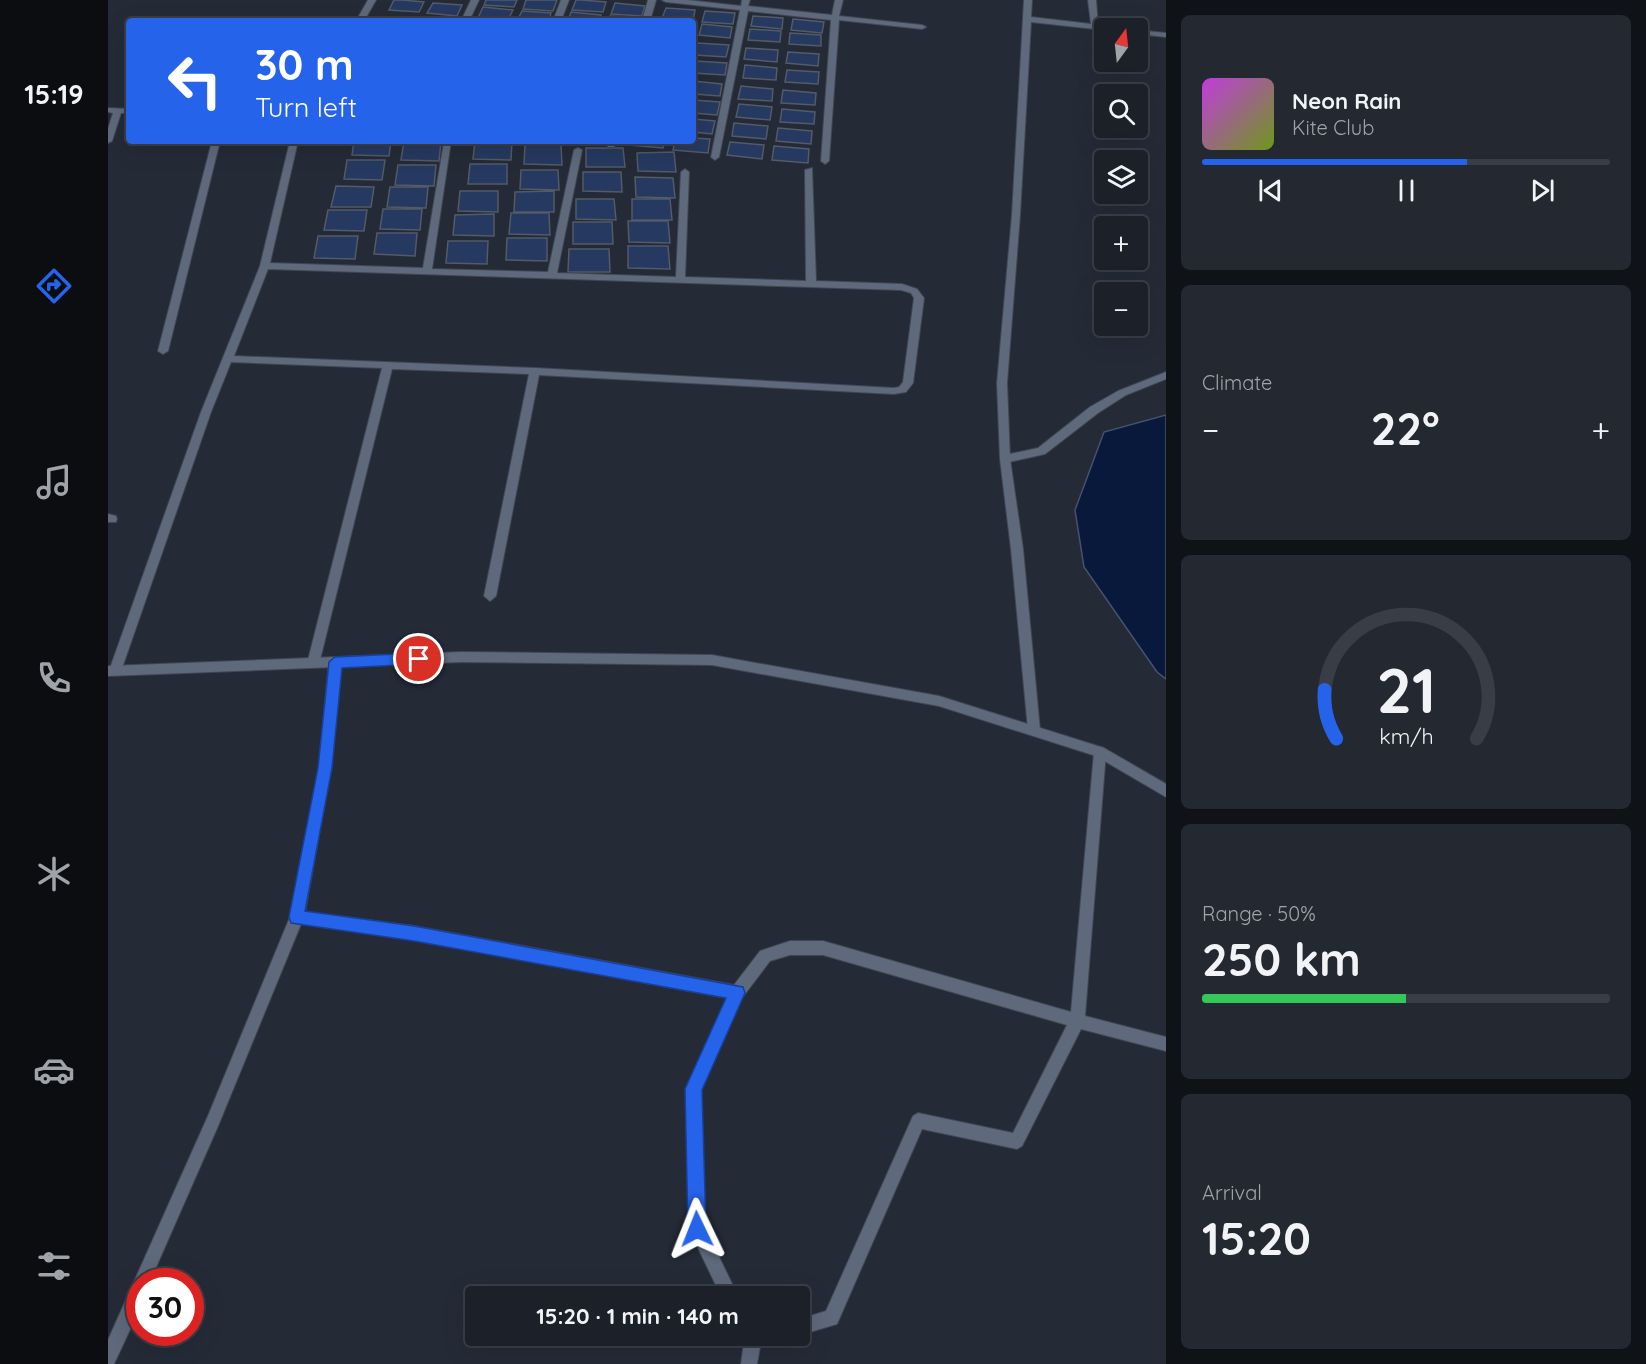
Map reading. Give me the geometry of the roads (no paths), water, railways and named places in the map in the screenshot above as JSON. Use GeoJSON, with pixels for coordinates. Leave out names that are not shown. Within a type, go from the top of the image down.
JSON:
{"type":"FeatureCollection","features":[{"type":"Feature","properties":{"kind":"street"},"geometry":{"type":"LineString","coordinates":[[362,18],[372,0]]}},
{"type":"Feature","properties":{"kind":"street"},"geometry":{"type":"LineString","coordinates":[[466,18],[475,0]]}},
{"type":"Feature","properties":{"kind":"street"},"geometry":{"type":"LineString","coordinates":[[558,18],[566,0]]}},
{"type":"Feature","properties":{"kind":"street"},"geometry":{"type":"LineString","coordinates":[[647,18],[652,0]]}},
{"type":"Feature","properties":{"kind":"street"},"geometry":{"type":"LineString","coordinates":[[666,0],[745,4],[835,18],[922,27]]}},
{"type":"Feature","properties":{"kind":"street"},"geometry":{"type":"LineString","coordinates":[[825,161],[835,18],[839,0]]}},
{"type":"Feature","properties":{"kind":"street"},"geometry":{"type":"LineString","coordinates":[[1028,0],[1016,215],[1002,383],[1005,459],[1017,549],[1034,730]]}},
{"type":"Feature","properties":{"kind":"street"},"geometry":{"type":"LineString","coordinates":[[1092,0],[1094,18]]}},
{"type":"Feature","properties":{"kind":"street"},"geometry":{"type":"LineString","coordinates":[[716,157],[745,4]]}},
{"type":"Feature","properties":{"kind":"street"},"geometry":{"type":"LineString","coordinates":[[1028,19],[1094,27]]}},
{"type":"Feature","properties":{"kind":"street"},"geometry":{"type":"LineString","coordinates":[[1148,33],[1166,35]]}},
{"type":"Feature","properties":{"kind":"street"},"geometry":{"type":"LineString","coordinates":[[108,110],[126,111]]}},
{"type":"Feature","properties":{"kind":"street"},"geometry":{"type":"LineString","coordinates":[[108,141],[118,111]]}},
{"type":"Feature","properties":{"kind":"street"},"geometry":{"type":"LineString","coordinates":[[163,351],[215,144]]}},
{"type":"Feature","properties":{"kind":"street"},"geometry":{"type":"LineString","coordinates":[[293,144],[265,266],[206,412],[111,671],[461,657],[712,660],[939,701],[1100,752],[1166,791]]}},
{"type":"Feature","properties":{"kind":"street"},"geometry":{"type":"LineString","coordinates":[[427,272],[448,144]]}},
{"type":"Feature","properties":{"kind":"street"},"geometry":{"type":"LineString","coordinates":[[552,274],[578,150]]}},
{"type":"Feature","properties":{"kind":"street"},"geometry":{"type":"LineString","coordinates":[[809,170],[811,283]]}},
{"type":"Feature","properties":{"kind":"street"},"geometry":{"type":"LineString","coordinates":[[680,279],[685,172]]}},
{"type":"Feature","properties":{"kind":"street"},"geometry":{"type":"LineString","coordinates":[[228,359],[535,371],[894,391],[907,387],[919,298],[914,291],[902,287],[265,266]]}},
{"type":"Feature","properties":{"kind":"street"},"geometry":{"type":"LineString","coordinates":[[313,663],[388,365]]}},
{"type":"Feature","properties":{"kind":"street"},"geometry":{"type":"LineString","coordinates":[[490,596],[535,371]]}},
{"type":"Feature","properties":{"kind":"street"},"geometry":{"type":"LineString","coordinates":[[1005,459],[1041,451],[1094,410],[1122,393],[1166,375]]}},
{"type":"Feature","properties":{"kind":"street"},"geometry":{"type":"LineString","coordinates":[[148,1268],[213,1121],[297,917],[325,768],[335,662]]}},
{"type":"Feature","properties":{"kind":"street"},"geometry":{"type":"LineString","coordinates":[[810,1324],[831,1317],[918,1121],[1017,1141],[1077,1021],[1100,752]]}},
{"type":"Feature","properties":{"kind":"street"},"geometry":{"type":"LineString","coordinates":[[297,917],[414,933],[737,993]]}},
{"type":"Feature","properties":{"kind":"street"},"geometry":{"type":"LineString","coordinates":[[725,1286],[697,1229],[693,1089],[737,993],[765,956],[790,948],[823,948],[1077,1021],[1166,1044]]}},
{"type":"Feature","properties":{"kind":"street"},"geometry":{"type":"LineString","coordinates":[[108,1359],[126,1319]]}},
{"type":"Feature","properties":{"kind":"street"},"geometry":{"type":"LineString","coordinates":[[748,1364],[750,1346]]}},
{"type":"Feature","properties":{"kind":"water"},"geometry":{"type":"Polygon","coordinates":[[[1166,415],[1166,679],[1157,672],[1084,567],[1075,510],[1104,432],[1166,415]]]}}]}
